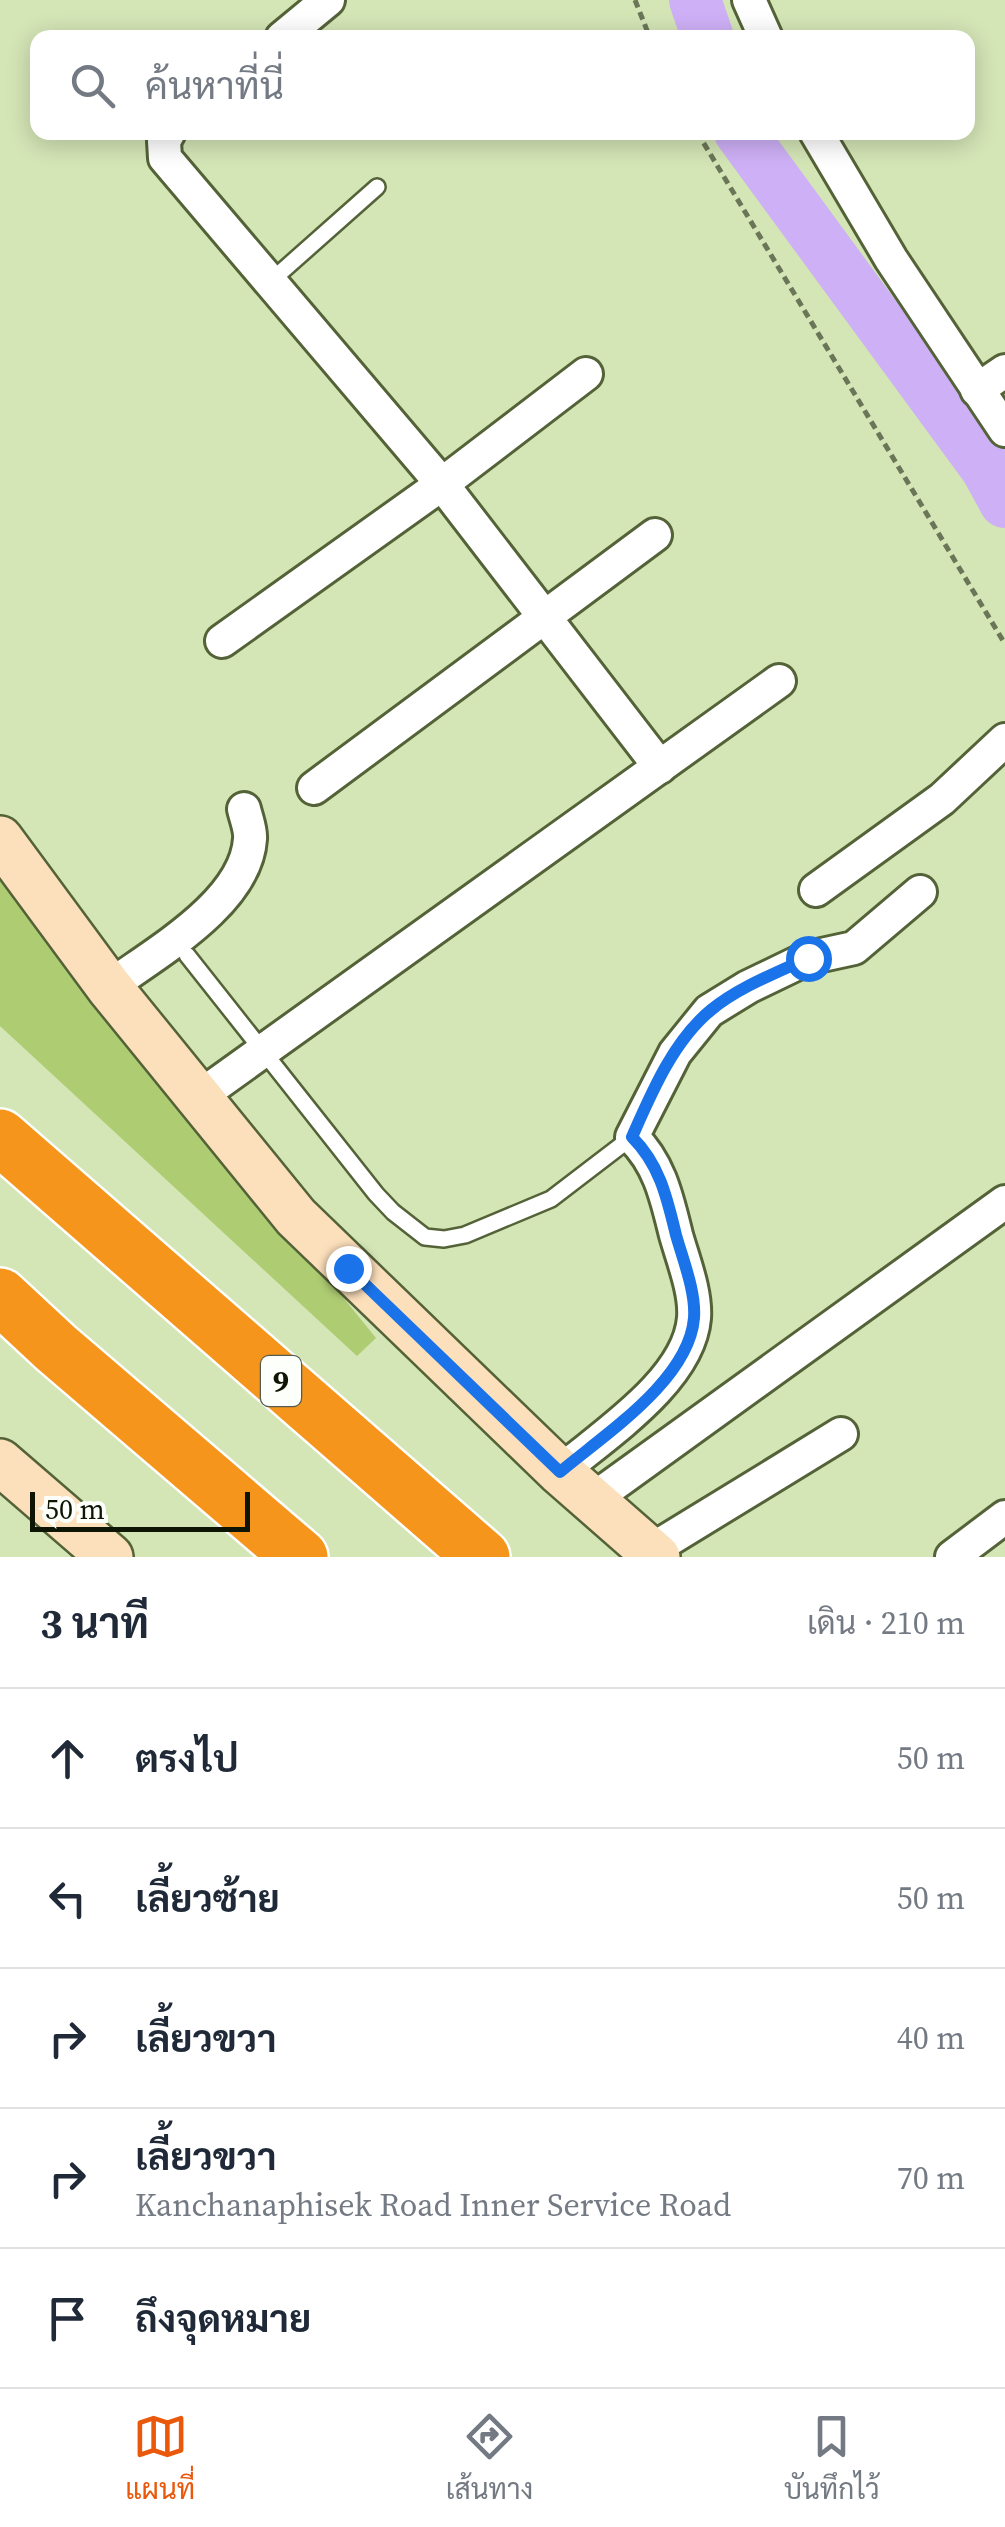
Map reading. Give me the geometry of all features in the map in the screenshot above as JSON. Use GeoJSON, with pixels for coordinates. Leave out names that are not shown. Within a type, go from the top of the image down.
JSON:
{"type":"FeatureCollection","features":[{"type":"Feature","properties":{"kind":"highway"},"geometry":{"type":"LineString","coordinates":[[0,1116],[80,1206]]}},
{"type":"Feature","properties":{"kind":"highway","name":"9"},"geometry":{"type":"LineString","coordinates":[[0,1137],[482,1557]]}},
{"type":"Feature","properties":{"kind":"highway"},"geometry":{"type":"LineString","coordinates":[[0,1296],[300,1557]]}},
{"type":"Feature","properties":{"kind":"highway"},"geometry":{"type":"LineString","coordinates":[[0,1313],[56,1348]]}},
{"type":"Feature","properties":{"kind":"main road"},"geometry":{"type":"LineString","coordinates":[[0,838],[109,987],[296,1216],[576,1486],[653,1554]]}},
{"type":"Feature","properties":{"kind":"main road"},"geometry":{"type":"LineString","coordinates":[[0,1462],[110,1557]]}},
{"type":"Feature","properties":{"kind":"street"},"geometry":{"type":"LineString","coordinates":[[292,30],[328,0]]}},
{"type":"Feature","properties":{"kind":"street"},"geometry":{"type":"LineString","coordinates":[[748,0],[762,30]]}},
{"type":"Feature","properties":{"kind":"street"},"geometry":{"type":"LineString","coordinates":[[165,140],[165,158],[442,484],[660,767]]}},
{"type":"Feature","properties":{"kind":"street"},"geometry":{"type":"LineString","coordinates":[[821,140],[976,390],[1005,430]]}},
{"type":"Feature","properties":{"kind":"street"},"geometry":{"type":"LineString","coordinates":[[976,390],[1005,371]]}},
{"type":"Feature","properties":{"kind":"street"},"geometry":{"type":"LineString","coordinates":[[222,641],[442,484],[586,374]]}},
{"type":"Feature","properties":{"kind":"street"},"geometry":{"type":"LineString","coordinates":[[314,788],[655,535]]}},
{"type":"Feature","properties":{"kind":"street"},"geometry":{"type":"LineString","coordinates":[[196,1098],[778,681]]}},
{"type":"Feature","properties":{"kind":"street"},"geometry":{"type":"LineString","coordinates":[[816,890],[942,799],[1005,740]]}},
{"type":"Feature","properties":{"kind":"street"},"geometry":{"type":"LineString","coordinates":[[109,987],[208,913],[232,886],[242,868],[250,838],[244,809]]}},
{"type":"Feature","properties":{"kind":"street"},"geometry":{"type":"LineString","coordinates":[[576,1486],[683,1357],[691,1337],[695,1313],[662,1181],[644,1149],[632,1137],[675,1053],[709,1012],[748,987],[808,958],[854,948],[920,892]]}},
{"type":"Feature","properties":{"kind":"street"},"geometry":{"type":"LineString","coordinates":[[576,1486],[1005,1202]]}},
{"type":"Feature","properties":{"kind":"street"},"geometry":{"type":"LineString","coordinates":[[653,1554],[840,1434]]}},
{"type":"Feature","properties":{"kind":"street"},"geometry":{"type":"LineString","coordinates":[[952,1557],[1005,1517]]}},
{"type":"Feature","properties":{"kind":"lane"},"geometry":{"type":"LineString","coordinates":[[271,281],[377,187]]}},
{"type":"Feature","properties":{"kind":"lane"},"geometry":{"type":"LineString","coordinates":[[187,955],[376,1194],[425,1237],[465,1236],[551,1199],[632,1137]]}},
{"type":"Feature","properties":{"kind":"path"},"geometry":{"type":"LineString","coordinates":[[636,0],[647,30]]}},
{"type":"Feature","properties":{"kind":"path"},"geometry":{"type":"LineString","coordinates":[[702,140],[1005,644]]}},
{"type":"Feature","properties":{"kind":"green space"},"geometry":{"type":"Polygon","coordinates":[[[0,875],[376,1338],[357,1356],[0,1026],[0,875]]]}},
{"type":"Feature","properties":{"kind":"waterway"},"geometry":{"type":"LineString","coordinates":[[695,0],[705,30]]}},
{"type":"Feature","properties":{"kind":"waterway"},"geometry":{"type":"LineString","coordinates":[[746,140],[987,469],[1005,502]]}},
{"type":"Feature","properties":{"kind":"route"},"geometry":{"type":"LineString","coordinates":[[348,1268],[560,1472],[656,1390],[683,1357],[691,1337],[695,1313],[662,1181],[644,1149],[632,1137],[643,1112],[675,1053],[709,1012],[748,987],[808,958]]}}]}
